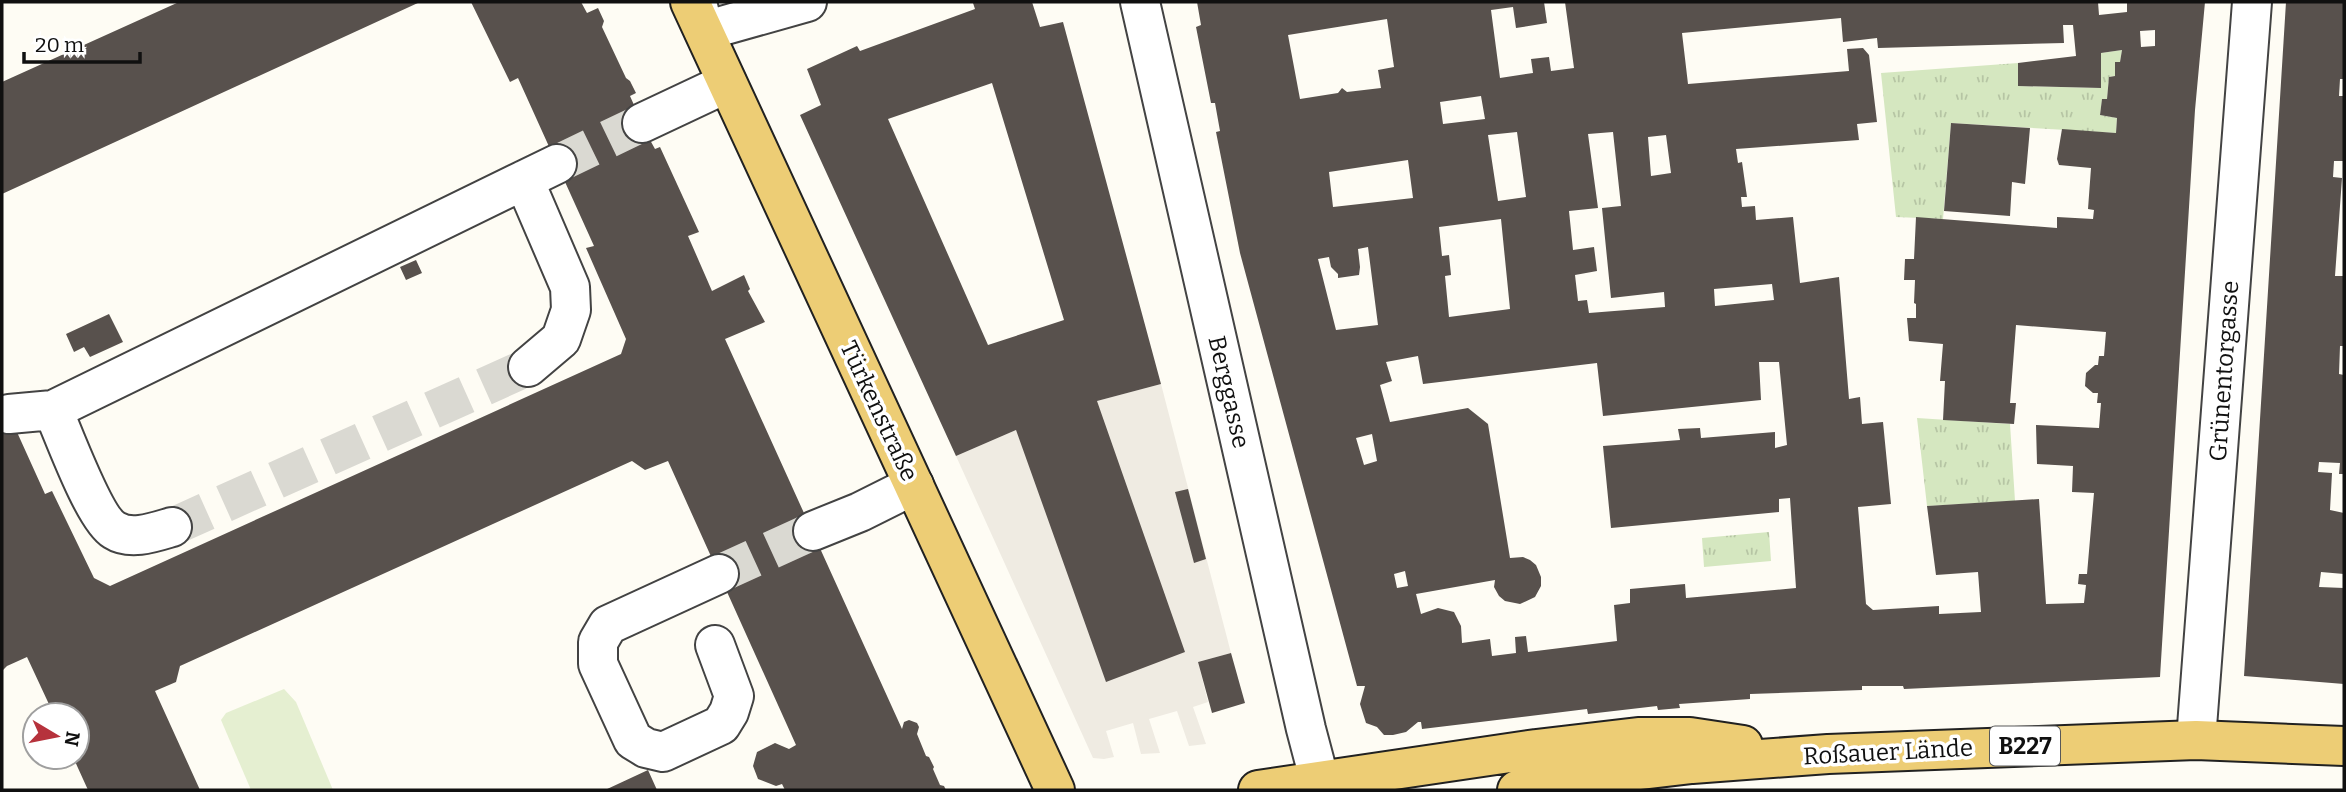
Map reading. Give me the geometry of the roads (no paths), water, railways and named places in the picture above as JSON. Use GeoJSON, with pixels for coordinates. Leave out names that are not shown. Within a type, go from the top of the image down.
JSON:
{"type":"FeatureCollection","features":[{"type":"Feature","properties":{"kind":"main road","name":"Türkenstraße"},"geometry":{"type":"LineString","coordinates":[[697,11],[727,83],[1055,790]]}},
{"type":"Feature","properties":{"kind":"main road"},"geometry":{"type":"LineString","coordinates":[[1258,790],[1536,749],[1639,737],[1690,737],[1828,754]]}},
{"type":"Feature","properties":{"kind":"main road","name":"Roßauer Lände"},"geometry":{"type":"LineString","coordinates":[[1517,790],[1628,772],[1828,754],[2196,740],[2344,746]]}},
{"type":"Feature","properties":{"kind":"street"},"geometry":{"type":"LineString","coordinates":[[697,11],[807,2]]}},
{"type":"Feature","properties":{"kind":"street","name":"Berggasse"},"geometry":{"type":"LineString","coordinates":[[1140,2],[1320,782]]}},
{"type":"Feature","properties":{"kind":"street","name":"Grünentorgasse"},"geometry":{"type":"LineString","coordinates":[[2196,740],[2252,2]]}},
{"type":"Feature","properties":{"kind":"street"},"geometry":{"type":"LineString","coordinates":[[642,123],[727,83]]}},
{"type":"Feature","properties":{"kind":"street"},"geometry":{"type":"LineString","coordinates":[[9,414],[53,410],[540,172],[570,287],[571,310],[561,339],[528,367]]}},
{"type":"Feature","properties":{"kind":"street"},"geometry":{"type":"LineString","coordinates":[[53,410],[99,514],[115,531],[139,535],[172,527]]}},
{"type":"Feature","properties":{"kind":"street"},"geometry":{"type":"LineString","coordinates":[[813,531],[860,512],[914,485]]}},
{"type":"Feature","properties":{"kind":"street"},"geometry":{"type":"LineString","coordinates":[[715,645],[734,696],[721,725],[663,752],[646,748],[633,740],[598,664],[598,642],[608,625],[719,574]]}},
{"type":"Feature","properties":{"kind":"tunnel"},"geometry":{"type":"LineString","coordinates":[[557,164],[642,123]]}},
{"type":"Feature","properties":{"kind":"tunnel"},"geometry":{"type":"LineString","coordinates":[[172,527],[528,367]]}},
{"type":"Feature","properties":{"kind":"tunnel"},"geometry":{"type":"LineString","coordinates":[[719,574],[813,531]]}}]}
